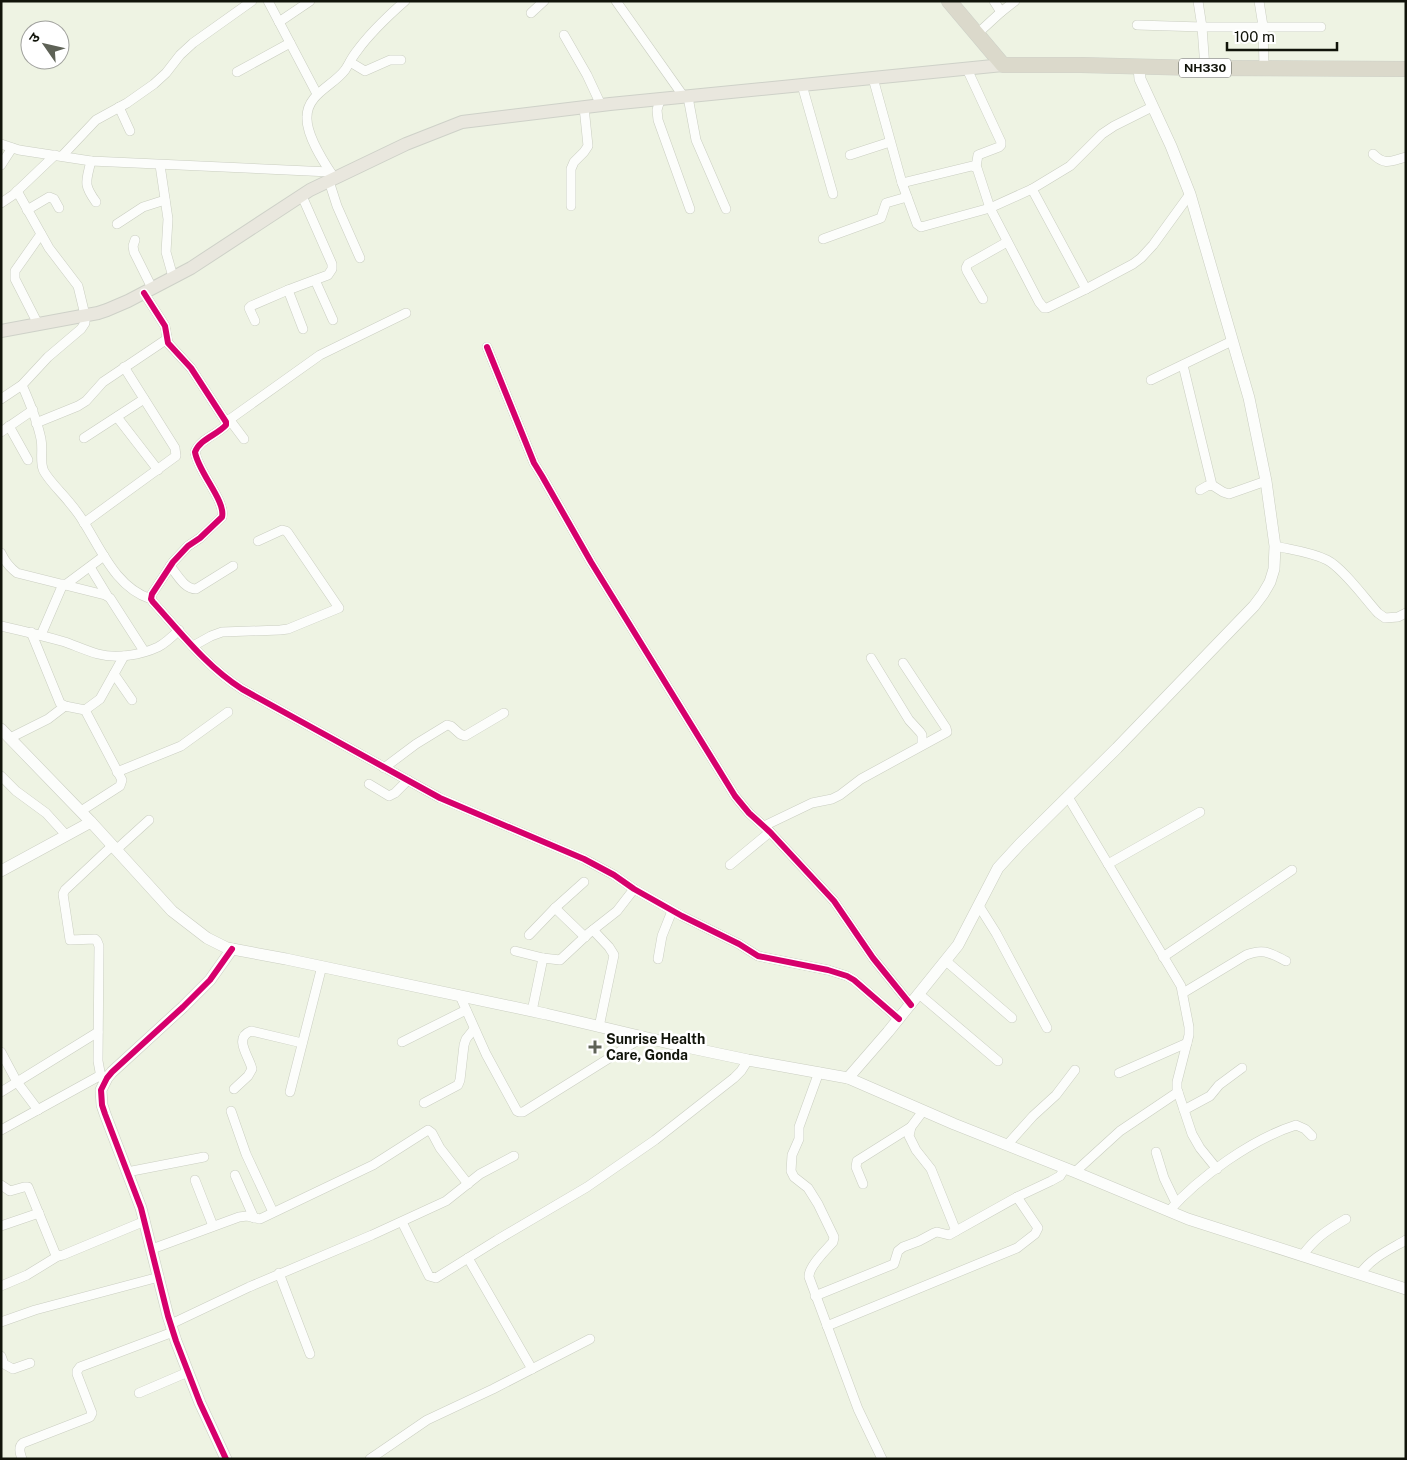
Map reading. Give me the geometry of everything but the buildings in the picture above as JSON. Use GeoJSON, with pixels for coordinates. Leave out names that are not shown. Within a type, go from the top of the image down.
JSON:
{"type":"FeatureCollection","features":[{"type":"Feature","properties":{"kind":"highway"},"geometry":{"type":"LineString","coordinates":[[949,1],[1003,65]]}},
{"type":"Feature","properties":{"kind":"highway","name":"NH330"},"geometry":{"type":"LineString","coordinates":[[1003,65],[1406,68]]}},
{"type":"Feature","properties":{"kind":"main road"},"geometry":{"type":"LineString","coordinates":[[1,331],[107,310],[198,263],[331,177],[462,122],[584,107],[1003,65]]}},
{"type":"Feature","properties":{"kind":"main road"},"geometry":{"type":"LineString","coordinates":[[848,1078],[946,961],[958,944],[998,868],[1254,606],[1270,582],[1274,569],[1275,546],[1266,481],[1249,398],[1190,194],[1171,146],[1140,79],[1139,67]]}},
{"type":"Feature","properties":{"kind":"main road"},"geometry":{"type":"LineString","coordinates":[[1,729],[115,847],[172,911],[221,946],[532,1011],[748,1060],[848,1078],[1006,1145],[1173,1207],[1188,1219],[1406,1289]]}},
{"type":"Feature","properties":{"kind":"main road"},"geometry":{"type":"LineString","coordinates":[[1,871],[91,822]]}},
{"type":"Feature","properties":{"kind":"main road"},"geometry":{"type":"LineString","coordinates":[[226,1459],[200,1403],[172,1328],[141,1208],[102,1105],[101,1090],[103,1079],[210,980],[232,949]]}},
{"type":"Feature","properties":{"kind":"street"},"geometry":{"type":"LineString","coordinates":[[1,203],[9,199],[96,120],[154,84],[193,43],[252,1]]}},
{"type":"Feature","properties":{"kind":"street"},"geometry":{"type":"LineString","coordinates":[[268,1],[317,94]]}},
{"type":"Feature","properties":{"kind":"street"},"geometry":{"type":"LineString","coordinates":[[279,22],[310,1]]}},
{"type":"Feature","properties":{"kind":"street"},"geometry":{"type":"LineString","coordinates":[[360,258],[337,206],[331,177],[308,129],[307,116],[317,94],[344,71],[370,35],[405,1]]}},
{"type":"Feature","properties":{"kind":"street"},"geometry":{"type":"LineString","coordinates":[[531,13],[544,1]]}},
{"type":"Feature","properties":{"kind":"street"},"geometry":{"type":"LineString","coordinates":[[616,1],[686,97],[696,140],[726,209]]}},
{"type":"Feature","properties":{"kind":"street"},"geometry":{"type":"LineString","coordinates":[[994,1],[1001,12]]}},
{"type":"Feature","properties":{"kind":"street"},"geometry":{"type":"LineString","coordinates":[[977,34],[1014,1]]}},
{"type":"Feature","properties":{"kind":"street"},"geometry":{"type":"LineString","coordinates":[[1198,1],[1206,68]]}},
{"type":"Feature","properties":{"kind":"street"},"geometry":{"type":"LineString","coordinates":[[1259,1],[1263,26],[1264,68]]}},
{"type":"Feature","properties":{"kind":"street"},"geometry":{"type":"LineString","coordinates":[[1137,25],[1321,27]]}},
{"type":"Feature","properties":{"kind":"street"},"geometry":{"type":"LineString","coordinates":[[564,35],[587,75],[601,106]]}},
{"type":"Feature","properties":{"kind":"street"},"geometry":{"type":"LineString","coordinates":[[236,72],[290,43]]}},
{"type":"Feature","properties":{"kind":"street"},"geometry":{"type":"LineString","coordinates":[[350,62],[365,70],[390,60],[401,60]]}},
{"type":"Feature","properties":{"kind":"street"},"geometry":{"type":"LineString","coordinates":[[967,69],[1001,142],[999,147],[978,155],[976,167],[990,208],[1039,302],[1044,308],[1086,289],[1141,258],[1153,245],[1190,194]]}},
{"type":"Feature","properties":{"kind":"street"},"geometry":{"type":"LineString","coordinates":[[873,78],[902,183],[915,221],[921,227],[990,208],[1032,188],[1070,166],[1102,134],[1152,107]]}},
{"type":"Feature","properties":{"kind":"street"},"geometry":{"type":"LineString","coordinates":[[802,85],[833,194]]}},
{"type":"Feature","properties":{"kind":"street"},"geometry":{"type":"LineString","coordinates":[[660,100],[657,110],[658,120],[690,209]]}},
{"type":"Feature","properties":{"kind":"street"},"geometry":{"type":"LineString","coordinates":[[119,107],[130,131]]}},
{"type":"Feature","properties":{"kind":"street"},"geometry":{"type":"LineString","coordinates":[[571,206],[572,166],[588,146],[584,107]]}},
{"type":"Feature","properties":{"kind":"street"},"geometry":{"type":"LineString","coordinates":[[850,155],[890,142]]}},
{"type":"Feature","properties":{"kind":"street"},"geometry":{"type":"LineString","coordinates":[[1,144],[19,150],[91,161],[331,177]]}},
{"type":"Feature","properties":{"kind":"street"},"geometry":{"type":"LineString","coordinates":[[1,165],[12,148]]}},
{"type":"Feature","properties":{"kind":"street"},"geometry":{"type":"LineString","coordinates":[[1374,154],[1384,162],[1406,157]]}},
{"type":"Feature","properties":{"kind":"street"},"geometry":{"type":"LineString","coordinates":[[91,161],[86,186],[96,202]]}},
{"type":"Feature","properties":{"kind":"street"},"geometry":{"type":"LineString","coordinates":[[160,165],[168,219],[166,252],[173,277]]}},
{"type":"Feature","properties":{"kind":"street"},"geometry":{"type":"LineString","coordinates":[[902,183],[969,166],[976,167]]}},
{"type":"Feature","properties":{"kind":"street"},"geometry":{"type":"LineString","coordinates":[[1032,188],[1086,289]]}},
{"type":"Feature","properties":{"kind":"street"},"geometry":{"type":"LineString","coordinates":[[1,399],[22,385],[48,357],[81,329],[85,323],[78,286],[49,248],[17,191]]}},
{"type":"Feature","properties":{"kind":"street"},"geometry":{"type":"LineString","coordinates":[[255,321],[250,307],[328,275],[332,269],[332,264],[302,196]]}},
{"type":"Feature","properties":{"kind":"street"},"geometry":{"type":"LineString","coordinates":[[28,210],[49,197],[54,199],[60,208]]}},
{"type":"Feature","properties":{"kind":"street"},"geometry":{"type":"LineString","coordinates":[[823,239],[879,219],[883,216],[883,207],[886,203],[907,197]]}},
{"type":"Feature","properties":{"kind":"street"},"geometry":{"type":"LineString","coordinates":[[117,224],[143,207],[165,200]]}},
{"type":"Feature","properties":{"kind":"street"},"geometry":{"type":"LineString","coordinates":[[38,324],[14,275],[41,234]]}},
{"type":"Feature","properties":{"kind":"street"},"geometry":{"type":"LineString","coordinates":[[135,240],[134,252],[148,290],[165,326],[167,339],[172,348],[191,368],[244,439]]}},
{"type":"Feature","properties":{"kind":"street"},"geometry":{"type":"LineString","coordinates":[[983,299],[967,271],[967,266],[1007,242]]}},
{"type":"Feature","properties":{"kind":"street"},"geometry":{"type":"LineString","coordinates":[[314,280],[333,320]]}},
{"type":"Feature","properties":{"kind":"street"},"geometry":{"type":"LineString","coordinates":[[288,290],[303,329]]}},
{"type":"Feature","properties":{"kind":"street"},"geometry":{"type":"LineString","coordinates":[[151,599],[152,594],[170,566],[188,546],[200,538],[222,517],[222,505],[201,470],[195,452],[200,444],[222,429],[228,420],[320,356],[406,313]]}},
{"type":"Feature","properties":{"kind":"street"},"geometry":{"type":"LineString","coordinates":[[36,423],[86,401],[103,382],[167,339]]}},
{"type":"Feature","properties":{"kind":"street"},"geometry":{"type":"LineString","coordinates":[[1151,380],[1232,341]]}},
{"type":"Feature","properties":{"kind":"street"},"geometry":{"type":"LineString","coordinates":[[487,347],[534,463],[591,562],[735,796],[834,901],[873,958],[910,1005]]}},
{"type":"Feature","properties":{"kind":"street"},"geometry":{"type":"LineString","coordinates":[[1183,365],[1212,485],[1222,492],[1229,494],[1266,481]]}},
{"type":"Feature","properties":{"kind":"street"},"geometry":{"type":"LineString","coordinates":[[84,523],[176,456],[176,452],[124,367]]}},
{"type":"Feature","properties":{"kind":"street"},"geometry":{"type":"LineString","coordinates":[[22,385],[33,410],[41,441],[45,472],[84,523],[97,546],[119,577],[135,591],[151,599],[206,660],[228,680],[440,798],[584,859],[672,911],[764,958],[828,970],[847,976],[899,1019]]}},
{"type":"Feature","properties":{"kind":"street"},"geometry":{"type":"LineString","coordinates":[[84,438],[144,399]]}},
{"type":"Feature","properties":{"kind":"street"},"geometry":{"type":"LineString","coordinates":[[28,460],[5,429],[33,410]]}},
{"type":"Feature","properties":{"kind":"street"},"geometry":{"type":"LineString","coordinates":[[118,417],[158,470]]}},
{"type":"Feature","properties":{"kind":"street"},"geometry":{"type":"LineString","coordinates":[[1200,490],[1212,485]]}},
{"type":"Feature","properties":{"kind":"street"},"geometry":{"type":"LineString","coordinates":[[193,646],[222,632],[280,630],[288,628],[339,608],[286,531],[282,530],[258,540]]}},
{"type":"Feature","properties":{"kind":"street"},"geometry":{"type":"LineString","coordinates":[[1275,546],[1329,561],[1338,568],[1378,614],[1385,618],[1398,617],[1406,613]]}},
{"type":"Feature","properties":{"kind":"street"},"geometry":{"type":"LineString","coordinates":[[1,553],[6,562],[17,573],[106,596],[114,601],[144,651]]}},
{"type":"Feature","properties":{"kind":"street"},"geometry":{"type":"LineString","coordinates":[[41,635],[64,584],[104,556]]}},
{"type":"Feature","properties":{"kind":"street"},"geometry":{"type":"LineString","coordinates":[[170,566],[186,586],[192,589],[196,589],[233,566]]}},
{"type":"Feature","properties":{"kind":"street"},"geometry":{"type":"LineString","coordinates":[[90,567],[106,596]]}},
{"type":"Feature","properties":{"kind":"street"},"geometry":{"type":"LineString","coordinates":[[1,626],[31,632],[99,655],[111,656],[133,655],[158,647],[171,639],[179,630]]}},
{"type":"Feature","properties":{"kind":"street"},"geometry":{"type":"LineString","coordinates":[[31,632],[60,703],[65,706],[85,710],[100,698],[124,656]]}},
{"type":"Feature","properties":{"kind":"street"},"geometry":{"type":"LineString","coordinates":[[871,658],[909,720],[920,732],[922,745]]}},
{"type":"Feature","properties":{"kind":"street"},"geometry":{"type":"LineString","coordinates":[[730,865],[767,829],[812,803],[832,799],[840,795],[861,779],[922,745],[946,734],[947,730],[903,663]]}},
{"type":"Feature","properties":{"kind":"street"},"geometry":{"type":"LineString","coordinates":[[114,674],[132,700]]}},
{"type":"Feature","properties":{"kind":"street"},"geometry":{"type":"LineString","coordinates":[[10,738],[48,719],[65,706]]}},
{"type":"Feature","properties":{"kind":"street"},"geometry":{"type":"LineString","coordinates":[[81,811],[122,783],[85,710]]}},
{"type":"Feature","properties":{"kind":"street"},"geometry":{"type":"LineString","coordinates":[[118,772],[181,746],[228,712]]}},
{"type":"Feature","properties":{"kind":"street"},"geometry":{"type":"LineString","coordinates":[[384,768],[416,744],[447,726],[451,726],[465,736],[504,713]]}},
{"type":"Feature","properties":{"kind":"street"},"geometry":{"type":"LineString","coordinates":[[1,776],[16,791],[46,813],[66,835]]}},
{"type":"Feature","properties":{"kind":"street"},"geometry":{"type":"LineString","coordinates":[[369,784],[389,796],[395,793],[408,780]]}},
{"type":"Feature","properties":{"kind":"street"},"geometry":{"type":"LineString","coordinates":[[1068,797],[1181,986],[1189,1027],[1177,1082],[1178,1092],[1192,1134],[1200,1148],[1217,1169]]}},
{"type":"Feature","properties":{"kind":"street"},"geometry":{"type":"LineString","coordinates":[[1108,864],[1200,812]]}},
{"type":"Feature","properties":{"kind":"street"},"geometry":{"type":"LineString","coordinates":[[1,1130],[103,1079],[98,1061],[99,946],[95,939],[70,940],[64,894],[65,890],[75,880],[149,820]]}},
{"type":"Feature","properties":{"kind":"street"},"geometry":{"type":"LineString","coordinates":[[1163,957],[1292,870]]}},
{"type":"Feature","properties":{"kind":"street"},"geometry":{"type":"LineString","coordinates":[[528,935],[584,882]]}},
{"type":"Feature","properties":{"kind":"street"},"geometry":{"type":"LineString","coordinates":[[514,951],[560,960],[617,911],[634,889]]}},
{"type":"Feature","properties":{"kind":"street"},"geometry":{"type":"LineString","coordinates":[[979,906],[996,933],[1047,1028]]}},
{"type":"Feature","properties":{"kind":"street"},"geometry":{"type":"LineString","coordinates":[[555,908],[585,937]]}},
{"type":"Feature","properties":{"kind":"street"},"geometry":{"type":"LineString","coordinates":[[658,960],[662,936],[672,911]]}},
{"type":"Feature","properties":{"kind":"street"},"geometry":{"type":"LineString","coordinates":[[593,930],[614,955],[599,1027]]}},
{"type":"Feature","properties":{"kind":"street"},"geometry":{"type":"LineString","coordinates":[[1183,993],[1246,955],[1256,952],[1267,952],[1286,961]]}},
{"type":"Feature","properties":{"kind":"street"},"geometry":{"type":"LineString","coordinates":[[532,1011],[543,958]]}},
{"type":"Feature","properties":{"kind":"street"},"geometry":{"type":"LineString","coordinates":[[946,961],[1012,1018]]}},
{"type":"Feature","properties":{"kind":"street"},"geometry":{"type":"LineString","coordinates":[[290,1092],[322,966]]}},
{"type":"Feature","properties":{"kind":"street"},"geometry":{"type":"LineString","coordinates":[[919,994],[998,1061]]}},
{"type":"Feature","properties":{"kind":"street"},"geometry":{"type":"LineString","coordinates":[[460,996],[486,1054],[517,1111],[521,1112],[643,1037]]}},
{"type":"Feature","properties":{"kind":"street"},"geometry":{"type":"LineString","coordinates":[[402,1042],[466,1010]]}},
{"type":"Feature","properties":{"kind":"street"},"geometry":{"type":"LineString","coordinates":[[424,1103],[458,1085],[464,1045],[474,1029]]}},
{"type":"Feature","properties":{"kind":"street"},"geometry":{"type":"LineString","coordinates":[[234,1088],[248,1076],[252,1068],[242,1044],[243,1037],[248,1032],[251,1031],[302,1043]]}},
{"type":"Feature","properties":{"kind":"street"},"geometry":{"type":"LineString","coordinates":[[1,1092],[98,1032]]}},
{"type":"Feature","properties":{"kind":"street"},"geometry":{"type":"LineString","coordinates":[[1119,1074],[1187,1042]]}},
{"type":"Feature","properties":{"kind":"street"},"geometry":{"type":"LineString","coordinates":[[1,1052],[6,1070],[38,1110]]}},
{"type":"Feature","properties":{"kind":"street"},"geometry":{"type":"LineString","coordinates":[[402,1222],[429,1276],[436,1278],[587,1187],[655,1140],[734,1078],[742,1071],[748,1060]]}},
{"type":"Feature","properties":{"kind":"street"},"geometry":{"type":"LineString","coordinates":[[1184,1110],[1210,1096],[1219,1085],[1242,1068]]}},
{"type":"Feature","properties":{"kind":"street"},"geometry":{"type":"LineString","coordinates":[[1006,1145],[1056,1095],[1075,1070]]}},
{"type":"Feature","properties":{"kind":"street"},"geometry":{"type":"LineString","coordinates":[[819,1072],[799,1127],[799,1139],[792,1155],[791,1171],[794,1177],[808,1188],[834,1237],[808,1273],[858,1409],[882,1459]]}},
{"type":"Feature","properties":{"kind":"street"},"geometry":{"type":"LineString","coordinates":[[815,1296],[894,1264],[898,1251],[903,1247],[937,1232],[949,1235],[1070,1170],[1120,1131],[1178,1092]]}},
{"type":"Feature","properties":{"kind":"street"},"geometry":{"type":"LineString","coordinates":[[231,1111],[246,1154],[273,1212]]}},
{"type":"Feature","properties":{"kind":"street"},"geometry":{"type":"LineString","coordinates":[[863,1184],[856,1167],[857,1161],[911,1127],[923,1111]]}},
{"type":"Feature","properties":{"kind":"street"},"geometry":{"type":"LineString","coordinates":[[1173,1207],[1183,1195],[1217,1169],[1246,1149],[1287,1127],[1300,1126],[1312,1136]]}},
{"type":"Feature","properties":{"kind":"street"},"geometry":{"type":"LineString","coordinates":[[911,1127],[910,1141],[930,1169],[956,1231]]}},
{"type":"Feature","properties":{"kind":"street"},"geometry":{"type":"LineString","coordinates":[[152,1249],[239,1217],[247,1216],[260,1219],[373,1165],[428,1130],[468,1184]]}},
{"type":"Feature","properties":{"kind":"street"},"geometry":{"type":"LineString","coordinates":[[1156,1152],[1173,1207]]}},
{"type":"Feature","properties":{"kind":"street"},"geometry":{"type":"LineString","coordinates":[[22,1459],[20,1447],[23,1442],[90,1418],[92,1413],[77,1374],[80,1367],[172,1328],[279,1273],[402,1222],[446,1201],[480,1174],[514,1156]]}},
{"type":"Feature","properties":{"kind":"street"},"geometry":{"type":"LineString","coordinates":[[126,1172],[204,1157]]}},
{"type":"Feature","properties":{"kind":"street"},"geometry":{"type":"LineString","coordinates":[[235,1175],[254,1218]]}},
{"type":"Feature","properties":{"kind":"street"},"geometry":{"type":"LineString","coordinates":[[195,1180],[213,1226]]}},
{"type":"Feature","properties":{"kind":"street"},"geometry":{"type":"LineString","coordinates":[[1,1185],[10,1191],[28,1187],[55,1253],[58,1256]]}},
{"type":"Feature","properties":{"kind":"street"},"geometry":{"type":"LineString","coordinates":[[826,1326],[1017,1248],[1035,1234],[1038,1228],[1018,1198]]}},
{"type":"Feature","properties":{"kind":"street"},"geometry":{"type":"LineString","coordinates":[[1,1226],[39,1213]]}},
{"type":"Feature","properties":{"kind":"street"},"geometry":{"type":"LineString","coordinates":[[1302,1256],[1323,1232],[1346,1219]]}},
{"type":"Feature","properties":{"kind":"street"},"geometry":{"type":"LineString","coordinates":[[1,1286],[35,1270],[58,1256],[63,1256],[144,1220]]}},
{"type":"Feature","properties":{"kind":"street"},"geometry":{"type":"LineString","coordinates":[[1360,1274],[1373,1259],[1406,1240]]}},
{"type":"Feature","properties":{"kind":"street"},"geometry":{"type":"LineString","coordinates":[[468,1258],[532,1369]]}},
{"type":"Feature","properties":{"kind":"street"},"geometry":{"type":"LineString","coordinates":[[279,1273],[310,1354]]}},
{"type":"Feature","properties":{"kind":"street"},"geometry":{"type":"LineString","coordinates":[[1,1322],[35,1310],[159,1276]]}},
{"type":"Feature","properties":{"kind":"street"},"geometry":{"type":"LineString","coordinates":[[370,1459],[432,1417],[493,1389],[590,1339]]}},
{"type":"Feature","properties":{"kind":"street"},"geometry":{"type":"LineString","coordinates":[[1,1356],[4,1364],[13,1369],[30,1363]]}},
{"type":"Feature","properties":{"kind":"street"},"geometry":{"type":"LineString","coordinates":[[139,1393],[188,1372]]}},
{"type":"Feature","properties":{"kind":"cycle path"},"geometry":{"type":"LineString","coordinates":[[144,293],[165,326],[168,343],[191,368],[226,422],[226,425],[205,440],[195,452],[197,460],[220,503],[222,517],[200,538],[188,546],[173,562],[152,594],[151,599],[206,660],[242,689],[440,798],[584,859],[682,916],[739,944],[758,956],[828,970],[847,976],[899,1019]]}},
{"type":"Feature","properties":{"kind":"cycle path"},"geometry":{"type":"LineString","coordinates":[[487,347],[534,463],[591,562],[735,796],[834,901],[873,958],[911,1005]]}},
{"type":"Feature","properties":{"kind":"cycle path"},"geometry":{"type":"LineString","coordinates":[[226,1459],[200,1403],[176,1341],[141,1208],[105,1114],[101,1090],[112,1072],[210,980],[232,949]]}},
{"type":"Feature","properties":{"kind":"place","name":"Sunrise Health Care, Gonda"},"geometry":{"type":"Point","coordinates":[595,1047]}}]}
